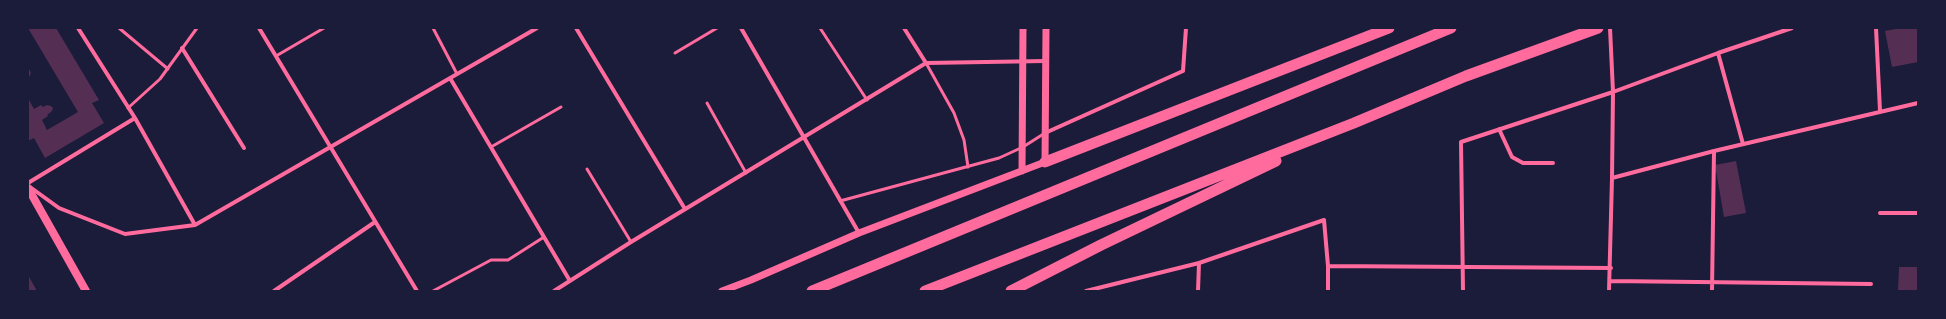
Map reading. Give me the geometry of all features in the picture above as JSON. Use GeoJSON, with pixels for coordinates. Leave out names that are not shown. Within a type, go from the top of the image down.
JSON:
{"type":"FeatureCollection","features":[{"type":"Feature","properties":{"kind":"highway"},"geometry":{"type":"LineString","coordinates":[[1045,162],[1389,28]]}},
{"type":"Feature","properties":{"kind":"highway"},"geometry":{"type":"LineString","coordinates":[[812,291],[1451,28]]}},
{"type":"Feature","properties":{"kind":"highway"},"geometry":{"type":"LineString","coordinates":[[925,291],[1354,123],[1466,76],[1598,28]]}},
{"type":"Feature","properties":{"kind":"highway"},"geometry":{"type":"LineString","coordinates":[[1011,291],[1101,245],[1354,123]]}},
{"type":"Feature","properties":{"kind":"main road"},"geometry":{"type":"LineString","coordinates":[[28,187],[86,291]]}},
{"type":"Feature","properties":{"kind":"street"},"geometry":{"type":"LineString","coordinates":[[78,28],[135,118],[195,225]]}},
{"type":"Feature","properties":{"kind":"street"},"geometry":{"type":"LineString","coordinates":[[259,28],[417,291]]}},
{"type":"Feature","properties":{"kind":"street"},"geometry":{"type":"LineString","coordinates":[[28,187],[59,208],[125,234],[195,225],[537,28]]}},
{"type":"Feature","properties":{"kind":"street"},"geometry":{"type":"LineString","coordinates":[[576,28],[685,209]]}},
{"type":"Feature","properties":{"kind":"street"},"geometry":{"type":"LineString","coordinates":[[740,28],[859,233]]}},
{"type":"Feature","properties":{"kind":"street"},"geometry":{"type":"LineString","coordinates":[[904,28],[926,63]]}},
{"type":"Feature","properties":{"kind":"street"},"geometry":{"type":"LineString","coordinates":[[1022,171],[1023,28]]}},
{"type":"Feature","properties":{"kind":"street"},"geometry":{"type":"LineString","coordinates":[[722,291],[859,233],[1045,162],[1046,28]]}},
{"type":"Feature","properties":{"kind":"street"},"geometry":{"type":"LineString","coordinates":[[1045,133],[1183,71],[1186,28]]}},
{"type":"Feature","properties":{"kind":"street"},"geometry":{"type":"LineString","coordinates":[[1610,28],[1613,92],[1610,291]]}},
{"type":"Feature","properties":{"kind":"street"},"geometry":{"type":"LineString","coordinates":[[1463,291],[1461,142],[1613,92],[1718,53],[1792,28]]}},
{"type":"Feature","properties":{"kind":"street"},"geometry":{"type":"LineString","coordinates":[[1876,28],[1880,111]]}},
{"type":"Feature","properties":{"kind":"street"},"geometry":{"type":"LineString","coordinates":[[182,48],[244,148]]}},
{"type":"Feature","properties":{"kind":"street"},"geometry":{"type":"LineString","coordinates":[[1718,53],[1743,144]]}},
{"type":"Feature","properties":{"kind":"street"},"geometry":{"type":"LineString","coordinates":[[554,291],[631,242],[926,63],[1023,60],[1045,61]]}},
{"type":"Feature","properties":{"kind":"street"},"geometry":{"type":"LineString","coordinates":[[450,78],[570,281]]}},
{"type":"Feature","properties":{"kind":"street"},"geometry":{"type":"LineString","coordinates":[[1612,178],[1714,151],[1918,103]]}},
{"type":"Feature","properties":{"kind":"street"},"geometry":{"type":"LineString","coordinates":[[28,183],[135,118]]}},
{"type":"Feature","properties":{"kind":"street"},"geometry":{"type":"LineString","coordinates":[[1499,129],[1512,157],[1523,163],[1553,163]]}},
{"type":"Feature","properties":{"kind":"street"},"geometry":{"type":"LineString","coordinates":[[1712,291],[1714,151]]}},
{"type":"Feature","properties":{"kind":"street"},"geometry":{"type":"LineString","coordinates":[[1880,213],[1918,213]]}},
{"type":"Feature","properties":{"kind":"street"},"geometry":{"type":"LineString","coordinates":[[1086,291],[1198,263],[1324,220],[1328,266],[1328,291]]}},
{"type":"Feature","properties":{"kind":"street"},"geometry":{"type":"LineString","coordinates":[[274,291],[375,222]]}},
{"type":"Feature","properties":{"kind":"street"},"geometry":{"type":"LineString","coordinates":[[1198,263],[1198,291]]}},
{"type":"Feature","properties":{"kind":"street"},"geometry":{"type":"LineString","coordinates":[[1328,266],[1611,268]]}},
{"type":"Feature","properties":{"kind":"street"},"geometry":{"type":"LineString","coordinates":[[1610,281],[1871,284]]}},
{"type":"Feature","properties":{"kind":"lane"},"geometry":{"type":"LineString","coordinates":[[119,28],[168,69]]}},
{"type":"Feature","properties":{"kind":"lane"},"geometry":{"type":"LineString","coordinates":[[128,108],[152,88],[168,69],[197,28]]}},
{"type":"Feature","properties":{"kind":"lane"},"geometry":{"type":"LineString","coordinates":[[276,56],[324,28]]}},
{"type":"Feature","properties":{"kind":"lane"},"geometry":{"type":"LineString","coordinates":[[433,28],[457,74]]}},
{"type":"Feature","properties":{"kind":"lane"},"geometry":{"type":"LineString","coordinates":[[675,53],[717,28]]}},
{"type":"Feature","properties":{"kind":"lane"},"geometry":{"type":"LineString","coordinates":[[820,28],[867,100]]}},
{"type":"Feature","properties":{"kind":"lane"},"geometry":{"type":"LineString","coordinates":[[926,63],[954,113],[964,140],[968,167]]}},
{"type":"Feature","properties":{"kind":"lane"},"geometry":{"type":"LineString","coordinates":[[707,102],[746,173]]}},
{"type":"Feature","properties":{"kind":"lane"},"geometry":{"type":"LineString","coordinates":[[491,147],[560,107]]}},
{"type":"Feature","properties":{"kind":"lane"},"geometry":{"type":"LineString","coordinates":[[840,201],[999,158],[1023,147],[1045,133]]}},
{"type":"Feature","properties":{"kind":"lane"},"geometry":{"type":"LineString","coordinates":[[587,169],[631,242]]}},
{"type":"Feature","properties":{"kind":"lane"},"geometry":{"type":"LineString","coordinates":[[433,291],[491,260],[508,260],[544,237]]}},
{"type":"Feature","properties":{"kind":"building"},"geometry":{"type":"Polygon","coordinates":[[[28,28],[56,28],[99,100],[92,103],[104,123],[45,158],[34,138],[28,141],[28,98],[34,109],[41,105],[43,107],[47,105],[51,106],[53,108],[47,115],[48,116],[42,120],[47,130],[78,112],[28,28]]]}},
{"type":"Feature","properties":{"kind":"building"},"geometry":{"type":"Polygon","coordinates":[[[1901,28],[1918,28],[1918,62],[1892,67],[1885,31],[1901,28]]]}},
{"type":"Feature","properties":{"kind":"building"},"geometry":{"type":"Polygon","coordinates":[[[28,67],[31,73],[28,79],[28,67]]]}},
{"type":"Feature","properties":{"kind":"building"},"geometry":{"type":"Polygon","coordinates":[[[1736,161],[1746,213],[1724,217],[1715,165],[1736,161]]]}},
{"type":"Feature","properties":{"kind":"building"},"geometry":{"type":"Polygon","coordinates":[[[1899,267],[1918,267],[1918,291],[1898,291],[1899,267]]]}},
{"type":"Feature","properties":{"kind":"building"},"geometry":{"type":"Polygon","coordinates":[[[28,275],[37,291],[28,291],[28,275]]]}}]}
